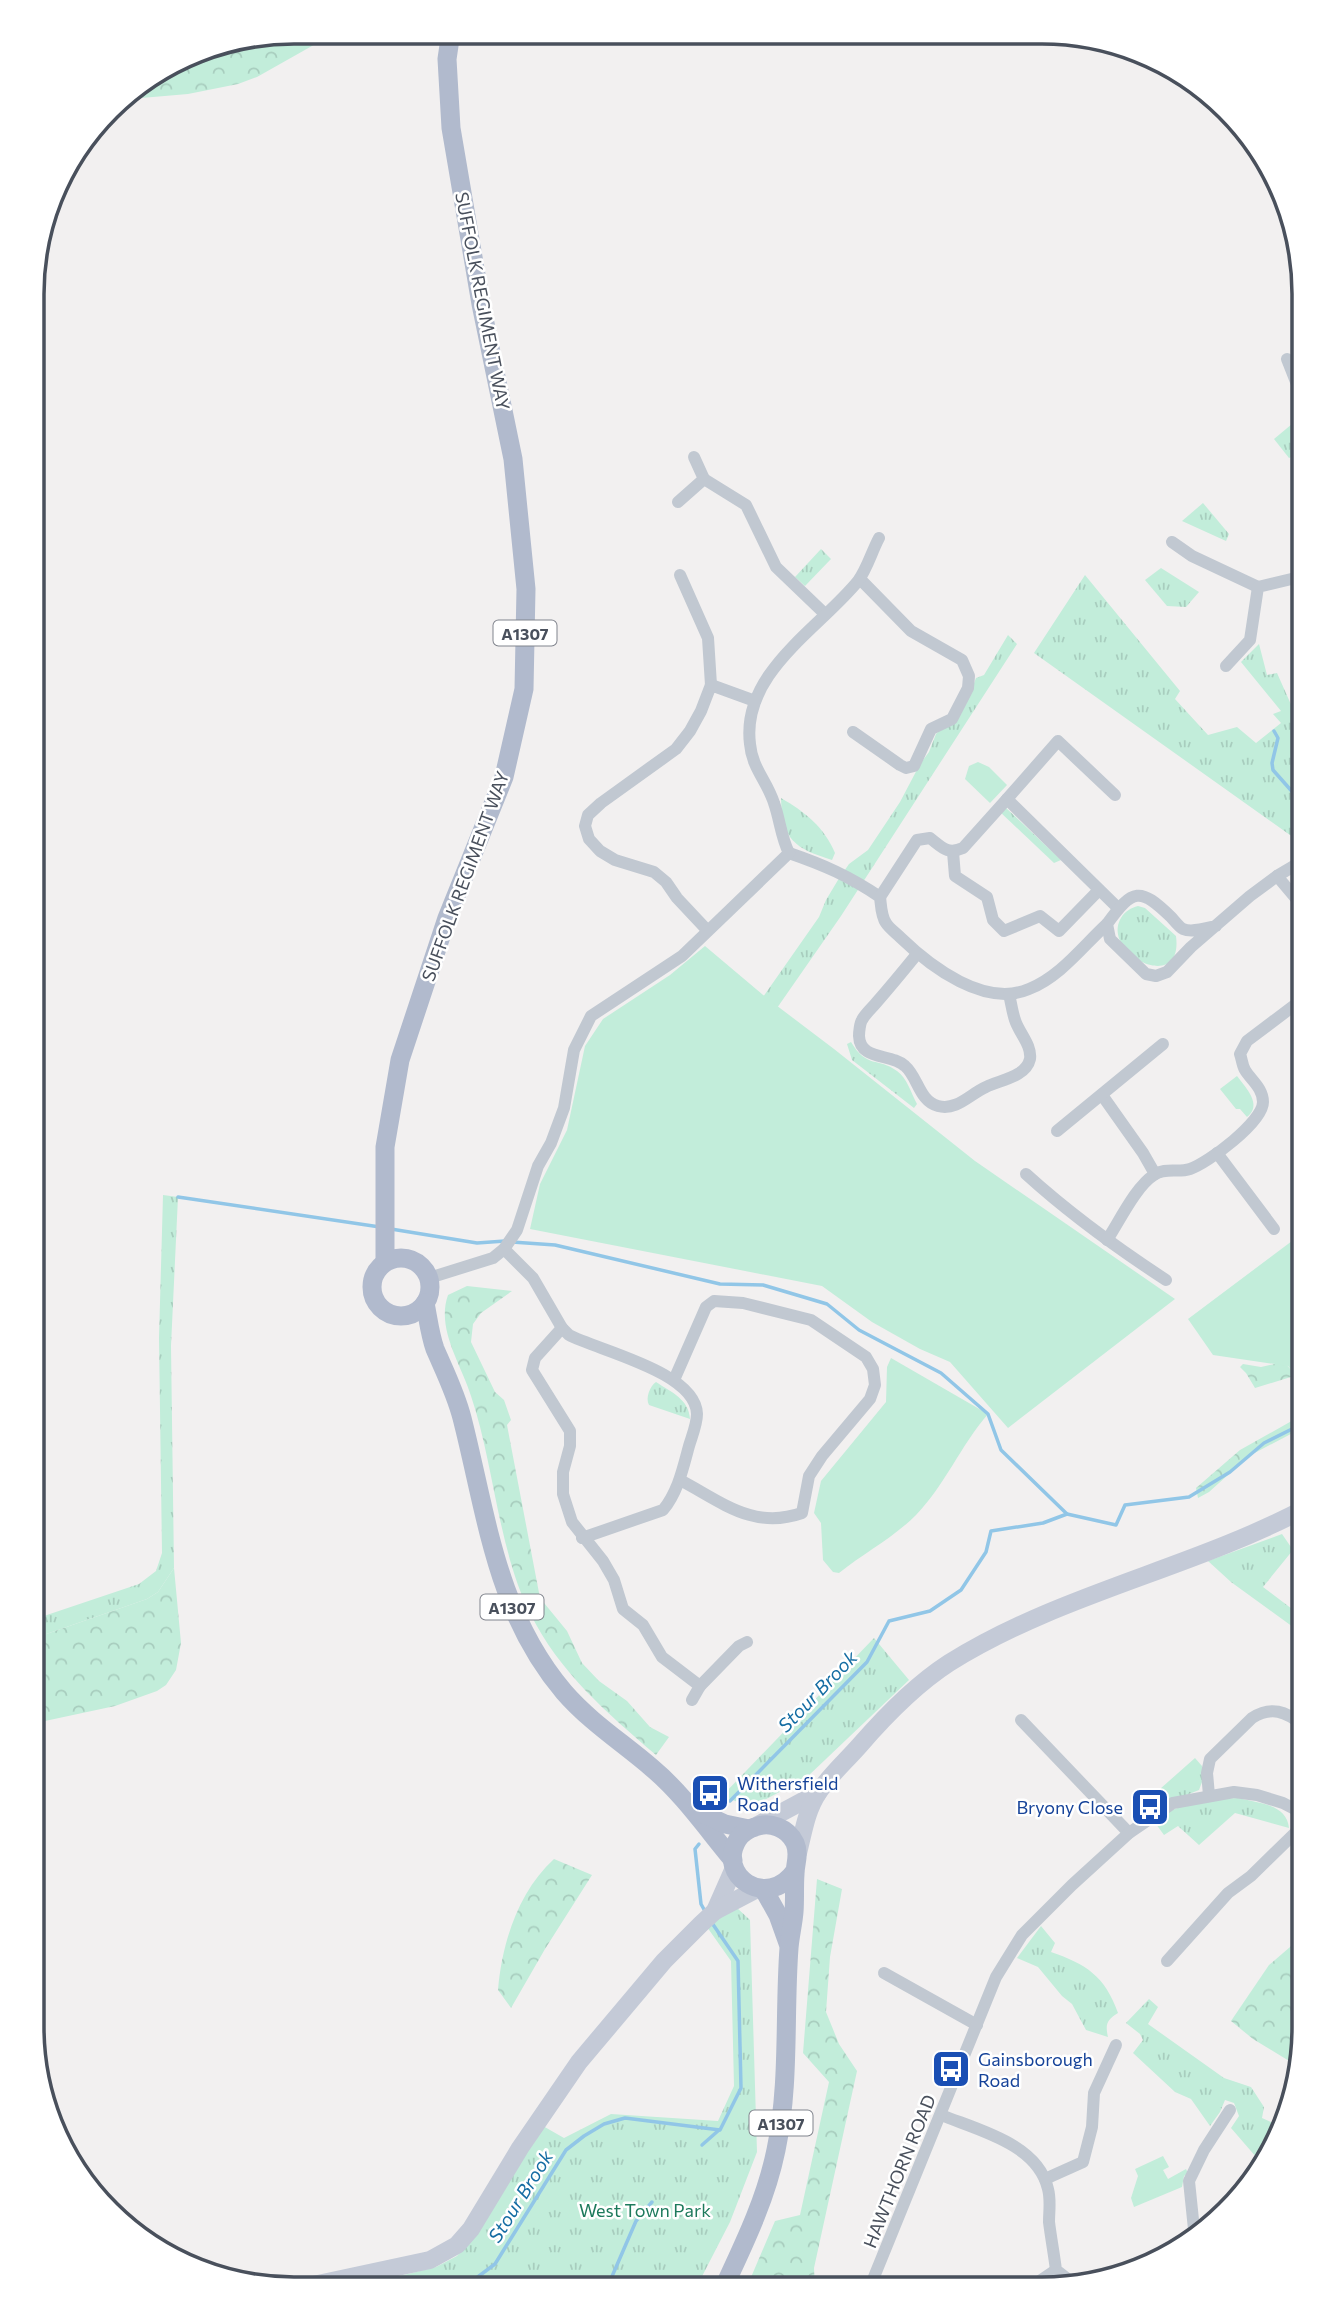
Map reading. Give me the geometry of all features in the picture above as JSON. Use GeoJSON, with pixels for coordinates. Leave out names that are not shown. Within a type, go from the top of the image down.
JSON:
{"type":"FeatureCollection","features":[{"type":"Feature","properties":{"kind":"main road","name":"SUFFOLK REGIMENT WAY"},"geometry":{"type":"LineString","coordinates":[[385,1262],[388,1227],[385,1147],[400,1060],[447,918],[504,777],[524,688],[526,589],[513,459],[481,304],[451,128],[447,59],[449,44]]}},
{"type":"Feature","properties":{"kind":"main road"},"geometry":{"type":"LineString","coordinates":[[388,1227],[407,1258]]}},
{"type":"Feature","properties":{"kind":"main road"},"geometry":{"type":"LineString","coordinates":[[401,1317],[414,1313],[425,1303],[429,1292],[429,1278],[424,1268],[407,1258],[395,1258],[385,1262],[376,1272],[371,1285],[373,1296],[387,1313],[401,1317],[435,1347]]}},
{"type":"Feature","properties":{"kind":"main road"},"geometry":{"type":"LineString","coordinates":[[425,1303],[435,1347]]}},
{"type":"Feature","properties":{"kind":"main road","name":"A1307"},"geometry":{"type":"LineString","coordinates":[[435,1347],[461,1414],[497,1566],[520,1626],[565,1692],[589,1717],[654,1770],[690,1808]]}},
{"type":"Feature","properties":{"kind":"main road"},"geometry":{"type":"LineString","coordinates":[[690,1808],[725,1824],[776,1826],[791,1837],[796,1862],[782,1885],[760,1889]]}},
{"type":"Feature","properties":{"kind":"main road"},"geometry":{"type":"LineString","coordinates":[[690,1808],[734,1864]]}},
{"type":"Feature","properties":{"kind":"main road"},"geometry":{"type":"LineString","coordinates":[[734,1864],[736,1842],[754,1827]]}},
{"type":"Feature","properties":{"kind":"main road","name":"A1307"},"geometry":{"type":"LineString","coordinates":[[728,2277],[758,2209],[776,2151],[785,2089],[789,1947],[794,1913],[796,1862]]}},
{"type":"Feature","properties":{"kind":"main road","name":"A1307"},"geometry":{"type":"LineString","coordinates":[[734,1864],[747,1884],[760,1889],[778,1915],[789,1947]]}},
{"type":"Feature","properties":{"kind":"street"},"geometry":{"type":"LineString","coordinates":[[1287,359],[1292,372]]}},
{"type":"Feature","properties":{"kind":"street"},"geometry":{"type":"LineString","coordinates":[[694,457],[704,479],[746,505],[776,567],[825,614]]}},
{"type":"Feature","properties":{"kind":"street"},"geometry":{"type":"LineString","coordinates":[[678,502],[704,479]]}},
{"type":"Feature","properties":{"kind":"street"},"geometry":{"type":"LineString","coordinates":[[789,853],[778,825],[773,800],[752,758],[750,726],[755,701],[777,664],[860,579],[879,538]]}},
{"type":"Feature","properties":{"kind":"street"},"geometry":{"type":"LineString","coordinates":[[1172,542],[1192,556],[1258,587],[1292,579]]}},
{"type":"Feature","properties":{"kind":"street"},"geometry":{"type":"LineString","coordinates":[[680,575],[708,638],[711,685],[701,711],[676,749],[601,803],[588,815],[585,826],[589,839],[600,851],[615,860],[654,872],[660,877],[707,930]]}},
{"type":"Feature","properties":{"kind":"street"},"geometry":{"type":"LineString","coordinates":[[853,732],[900,765],[906,768],[914,765],[931,729],[952,719],[968,688],[969,676],[962,660],[911,631],[860,579]]}},
{"type":"Feature","properties":{"kind":"street"},"geometry":{"type":"LineString","coordinates":[[1226,666],[1250,640],[1258,587]]}},
{"type":"Feature","properties":{"kind":"street"},"geometry":{"type":"LineString","coordinates":[[711,685],[755,701]]}},
{"type":"Feature","properties":{"kind":"street"},"geometry":{"type":"LineString","coordinates":[[1115,795],[1058,741],[963,848],[953,852],[945,850],[930,838],[917,841],[880,897],[885,922],[917,954],[962,982],[977,989],[1009,994],[1028,990],[1062,967],[1107,924],[1118,908],[1132,897],[1151,898],[1183,929],[1191,947]]}},
{"type":"Feature","properties":{"kind":"street"},"geometry":{"type":"LineString","coordinates":[[1007,799],[1118,908]]}},
{"type":"Feature","properties":{"kind":"street"},"geometry":{"type":"LineString","coordinates":[[953,852],[955,876],[987,897],[993,920],[1004,930],[1008,931],[1040,916],[1059,931],[1099,890]]}},
{"type":"Feature","properties":{"kind":"street"},"geometry":{"type":"LineString","coordinates":[[429,1278],[493,1258],[505,1248],[517,1230],[538,1166],[551,1143],[564,1108],[574,1050],[591,1016],[675,962],[789,853]]}},
{"type":"Feature","properties":{"kind":"street"},"geometry":{"type":"LineString","coordinates":[[789,853],[831,867],[880,897]]}},
{"type":"Feature","properties":{"kind":"street"},"geometry":{"type":"LineString","coordinates":[[1107,924],[1110,939],[1146,974],[1156,976],[1167,972],[1216,926],[1277,876],[1292,867]]}},
{"type":"Feature","properties":{"kind":"street"},"geometry":{"type":"LineString","coordinates":[[1277,876],[1292,894]]}},
{"type":"Feature","properties":{"kind":"street"},"geometry":{"type":"LineString","coordinates":[[1183,929],[1216,926]]}},
{"type":"Feature","properties":{"kind":"street"},"geometry":{"type":"LineString","coordinates":[[917,954],[862,1020],[859,1036],[862,1047],[873,1055],[891,1058],[904,1065],[920,1092],[930,1103],[939,1107],[950,1107],[964,1101],[984,1087],[1024,1070],[1030,1060],[1029,1048],[1015,1020],[1009,994]]}},
{"type":"Feature","properties":{"kind":"street"},"geometry":{"type":"LineString","coordinates":[[1107,1240],[1144,1183],[1155,1174],[1169,1169],[1185,1171],[1199,1166],[1246,1129],[1261,1110],[1263,1102],[1259,1087],[1244,1068],[1240,1054],[1247,1041],[1292,1007]]}},
{"type":"Feature","properties":{"kind":"street"},"geometry":{"type":"LineString","coordinates":[[1057,1131],[1163,1044]]}},
{"type":"Feature","properties":{"kind":"street"},"geometry":{"type":"LineString","coordinates":[[1102,1095],[1155,1174]]}},
{"type":"Feature","properties":{"kind":"street"},"geometry":{"type":"LineString","coordinates":[[1217,1153],[1274,1228]]}},
{"type":"Feature","properties":{"kind":"street"},"geometry":{"type":"LineString","coordinates":[[1026,1174],[1053,1199],[1107,1240],[1166,1280]]}},
{"type":"Feature","properties":{"kind":"street"},"geometry":{"type":"LineString","coordinates":[[505,1248],[533,1278],[562,1328],[584,1343],[649,1367],[674,1380],[695,1404],[697,1415],[680,1480],[671,1501],[663,1510],[582,1538]]}},
{"type":"Feature","properties":{"kind":"street"},"geometry":{"type":"LineString","coordinates":[[674,1380],[706,1307],[714,1301],[743,1303],[811,1320],[866,1357],[873,1369],[875,1385],[870,1399],[822,1456],[809,1476],[802,1513],[784,1519],[747,1516],[680,1480]]}},
{"type":"Feature","properties":{"kind":"street"},"geometry":{"type":"LineString","coordinates":[[562,1328],[535,1358],[532,1370],[570,1431],[570,1446],[563,1472],[563,1494],[572,1522],[582,1538],[603,1561],[614,1580],[623,1609],[643,1625],[662,1657],[700,1686]]}},
{"type":"Feature","properties":{"kind":"street"},"geometry":{"type":"LineString","coordinates":[[796,1862],[807,1816],[818,1793],[878,1724],[916,1688],[947,1664],[1054,1611],[1222,1547],[1292,1516]]}},
{"type":"Feature","properties":{"kind":"street"},"geometry":{"type":"LineString","coordinates":[[692,1700],[700,1686],[739,1646],[747,1642]]}},
{"type":"Feature","properties":{"kind":"street"},"geometry":{"type":"LineString","coordinates":[[1209,1795],[1207,1773],[1210,1759],[1252,1718],[1259,1713],[1279,1711],[1292,1717]]}},
{"type":"Feature","properties":{"kind":"street"},"geometry":{"type":"LineString","coordinates":[[1021,1720],[1129,1833]]}},
{"type":"Feature","properties":{"kind":"street","name":"HAWTHORN ROAD"},"geometry":{"type":"LineString","coordinates":[[874,2277],[996,1978],[1022,1935],[1129,1833],[1173,1803],[1234,1792],[1283,1802],[1292,1808]]}},
{"type":"Feature","properties":{"kind":"street"},"geometry":{"type":"LineString","coordinates":[[754,1827],[818,1793]]}},
{"type":"Feature","properties":{"kind":"street"},"geometry":{"type":"LineString","coordinates":[[1167,1961],[1228,1893],[1251,1876],[1292,1836]]}},
{"type":"Feature","properties":{"kind":"street"},"geometry":{"type":"LineString","coordinates":[[710,1916],[734,1864]]}},
{"type":"Feature","properties":{"kind":"street"},"geometry":{"type":"LineString","coordinates":[[354,2277],[430,2260],[457,2245],[471,2230],[548,2105],[579,2062],[664,1961],[710,1916],[760,1889]]}},
{"type":"Feature","properties":{"kind":"street"},"geometry":{"type":"LineString","coordinates":[[884,1973],[977,2025]]}},
{"type":"Feature","properties":{"kind":"street"},"geometry":{"type":"LineString","coordinates":[[1045,2179],[1083,2162],[1093,2127],[1094,2093],[1116,2045]]}},
{"type":"Feature","properties":{"kind":"street"},"geometry":{"type":"LineString","coordinates":[[1194,2227],[1189,2181],[1203,2150],[1230,2110]]}},
{"type":"Feature","properties":{"kind":"street"},"geometry":{"type":"LineString","coordinates":[[941,2115],[1014,2144],[1045,2179],[1049,2192],[1049,2222],[1056,2270],[1064,2276]]}},
{"type":"Feature","properties":{"kind":"street"},"geometry":{"type":"LineString","coordinates":[[1046,2277],[1056,2270]]}},
{"type":"Feature","properties":{"kind":"green space"},"geometry":{"type":"Polygon","coordinates":[[[277,44],[315,44],[257,77],[238,84],[188,94],[137,98],[169,77],[229,52],[277,44]]]}},
{"type":"Feature","properties":{"kind":"green space"},"geometry":{"type":"Polygon","coordinates":[[[1292,424],[1292,457],[1289,458],[1274,439],[1292,424]]]}},
{"type":"Feature","properties":{"kind":"green space"},"geometry":{"type":"Polygon","coordinates":[[[1203,503],[1229,534],[1226,541],[1182,521],[1203,503]]]}},
{"type":"Feature","properties":{"kind":"green space"},"geometry":{"type":"Polygon","coordinates":[[[821,549],[831,559],[805,586],[795,577],[821,549]]]}},
{"type":"Feature","properties":{"kind":"green space"},"geometry":{"type":"Polygon","coordinates":[[[1161,568],[1199,592],[1186,607],[1167,606],[1145,580],[1161,568]]]}},
{"type":"Feature","properties":{"kind":"green space"},"geometry":{"type":"Polygon","coordinates":[[[1085,575],[1180,691],[1175,699],[1208,735],[1237,727],[1256,743],[1281,723],[1273,714],[1281,711],[1241,662],[1259,644],[1267,675],[1277,673],[1292,707],[1292,836],[1034,653],[1085,575]]]}},
{"type":"Feature","properties":{"kind":"green space"},"geometry":{"type":"Polygon","coordinates":[[[1008,635],[1017,644],[841,916],[777,1008],[763,997],[819,917],[826,900],[849,864],[868,850],[900,802],[929,752],[936,734],[966,704],[976,678],[984,675],[1008,635]]]}},
{"type":"Feature","properties":{"kind":"green space"},"geometry":{"type":"Polygon","coordinates":[[[978,762],[989,767],[1007,785],[990,803],[965,779],[969,766],[978,762]]]}},
{"type":"Feature","properties":{"kind":"green space"},"geometry":{"type":"Polygon","coordinates":[[[781,798],[806,815],[819,828],[835,853],[832,860],[808,851],[793,840],[784,824],[781,798]]]}},
{"type":"Feature","properties":{"kind":"green space"},"geometry":{"type":"Polygon","coordinates":[[[1004,806],[1061,860],[1054,863],[999,811],[1004,806]]]}},
{"type":"Feature","properties":{"kind":"green space"},"geometry":{"type":"Polygon","coordinates":[[[1138,906],[1145,908],[1176,936],[1175,954],[1168,963],[1157,966],[1144,963],[1131,955],[1122,944],[1118,931],[1121,918],[1128,910],[1138,906]]]}},
{"type":"Feature","properties":{"kind":"green space"},"geometry":{"type":"Polygon","coordinates":[[[705,946],[768,999],[975,1161],[1175,1299],[1008,1428],[950,1362],[920,1349],[872,1322],[822,1286],[530,1229],[540,1184],[567,1130],[585,1046],[603,1019],[670,975],[705,946]]]}},
{"type":"Feature","properties":{"kind":"green space"},"geometry":{"type":"Polygon","coordinates":[[[851,1042],[862,1056],[900,1074],[917,1104],[914,1108],[852,1060],[847,1044],[851,1042]]]}},
{"type":"Feature","properties":{"kind":"green space"},"geometry":{"type":"Polygon","coordinates":[[[1237,1076],[1253,1102],[1252,1112],[1247,1117],[1240,1109],[1236,1109],[1220,1089],[1237,1076]]]}},
{"type":"Feature","properties":{"kind":"green space"},"geometry":{"type":"Polygon","coordinates":[[[163,1195],[178,1197],[171,1346],[174,1568],[158,1592],[147,1599],[44,1635],[44,1616],[139,1584],[156,1571],[162,1553],[159,1338],[163,1195]]]}},
{"type":"Feature","properties":{"kind":"green space"},"geometry":{"type":"Polygon","coordinates":[[[1292,1241],[1292,1370],[1288,1366],[1213,1355],[1188,1319],[1292,1241]]]}},
{"type":"Feature","properties":{"kind":"green space"},"geometry":{"type":"Polygon","coordinates":[[[467,1286],[512,1291],[481,1313],[473,1324],[471,1342],[495,1392],[504,1400],[511,1420],[507,1425],[540,1598],[567,1631],[582,1663],[599,1681],[627,1701],[650,1727],[669,1737],[656,1755],[602,1707],[570,1673],[542,1634],[519,1588],[503,1534],[479,1422],[447,1333],[445,1308],[448,1295],[467,1286]]]}},
{"type":"Feature","properties":{"kind":"green space"},"geometry":{"type":"Polygon","coordinates":[[[891,1358],[988,1414],[936,1491],[916,1515],[839,1573],[833,1572],[823,1560],[821,1523],[814,1513],[821,1481],[886,1402],[887,1367],[891,1358]]]}},
{"type":"Feature","properties":{"kind":"green space"},"geometry":{"type":"Polygon","coordinates":[[[1284,1362],[1292,1371],[1292,1377],[1255,1388],[1240,1367],[1243,1364],[1261,1367],[1284,1362]]]}},
{"type":"Feature","properties":{"kind":"green space"},"geometry":{"type":"Polygon","coordinates":[[[656,1382],[683,1401],[690,1419],[649,1405],[649,1392],[656,1382]]]}},
{"type":"Feature","properties":{"kind":"green space"},"geometry":{"type":"Polygon","coordinates":[[[1292,1421],[1292,1433],[1249,1456],[1209,1492],[1198,1498],[1196,1488],[1240,1450],[1292,1421]]]}},
{"type":"Feature","properties":{"kind":"green space"},"geometry":{"type":"Polygon","coordinates":[[[1282,1534],[1292,1551],[1263,1587],[1292,1609],[1292,1626],[1231,1582],[1208,1561],[1282,1534]]]}},
{"type":"Feature","properties":{"kind":"green space"},"geometry":{"type":"Polygon","coordinates":[[[174,1568],[181,1643],[176,1670],[166,1685],[157,1691],[115,1706],[44,1721],[44,1635],[147,1599],[158,1592],[174,1568]]]}},
{"type":"Feature","properties":{"kind":"green space"},"geometry":{"type":"Polygon","coordinates":[[[874,1638],[909,1680],[806,1778],[751,1807],[722,1796],[874,1638]]]}},
{"type":"Feature","properties":{"kind":"green space"},"geometry":{"type":"Polygon","coordinates":[[[1195,1758],[1202,1766],[1199,1790],[1142,1817],[1136,1817],[1134,1812],[1195,1758]]]}},
{"type":"Feature","properties":{"kind":"green space"},"geometry":{"type":"Polygon","coordinates":[[[1238,1798],[1277,1809],[1287,1820],[1289,1828],[1235,1813],[1199,1845],[1178,1826],[1164,1835],[1153,1820],[1194,1803],[1238,1798]]]}},
{"type":"Feature","properties":{"kind":"green space"},"geometry":{"type":"Polygon","coordinates":[[[554,1859],[592,1875],[511,2008],[498,1990],[503,1954],[522,1903],[541,1872],[554,1859]]]}},
{"type":"Feature","properties":{"kind":"green space"},"geometry":{"type":"Polygon","coordinates":[[[817,1879],[842,1889],[830,1957],[826,2012],[839,2044],[857,2071],[814,2268],[814,2277],[751,2277],[775,2221],[800,2215],[829,2082],[803,2053],[817,1879]]]}},
{"type":"Feature","properties":{"kind":"green space","name":"West Town Park"},"geometry":{"type":"Polygon","coordinates":[[[736,1907],[750,1920],[757,2152],[730,2222],[702,2277],[396,2277],[436,2267],[457,2256],[472,2239],[543,2126],[564,2138],[611,2114],[718,2121],[734,2086],[731,1961],[707,1927],[736,1907]]]}},
{"type":"Feature","properties":{"kind":"green space"},"geometry":{"type":"Polygon","coordinates":[[[1041,1926],[1055,1943],[1051,1952],[1074,1961],[1093,1973],[1107,1990],[1118,2013],[1108,2023],[1108,2037],[1086,2030],[1072,2004],[1038,1967],[1017,1958],[1041,1926]]]}},
{"type":"Feature","properties":{"kind":"green space"},"geometry":{"type":"Polygon","coordinates":[[[1292,1945],[1290,2061],[1253,2039],[1231,2021],[1269,1965],[1292,1945]]]}},
{"type":"Feature","properties":{"kind":"green space"},"geometry":{"type":"Polygon","coordinates":[[[1149,1999],[1158,2007],[1148,2024],[1224,2078],[1251,2087],[1264,2107],[1262,2118],[1273,2123],[1256,2157],[1231,2128],[1239,2116],[1234,2103],[1225,2100],[1210,2126],[1191,2099],[1175,2092],[1133,2053],[1143,2040],[1140,2034],[1126,2023],[1149,1999]]]}},
{"type":"Feature","properties":{"kind":"green space"},"geometry":{"type":"Polygon","coordinates":[[[1163,2156],[1169,2167],[1163,2170],[1168,2179],[1186,2169],[1188,2173],[1184,2176],[1182,2187],[1134,2207],[1131,2198],[1138,2176],[1135,2169],[1163,2156]]]}},
{"type":"Feature","properties":{"kind":"waterway"},"geometry":{"type":"LineString","coordinates":[[1274,731],[1278,738],[1273,770],[1292,791]]}},
{"type":"Feature","properties":{"kind":"waterway"},"geometry":{"type":"LineString","coordinates":[[178,1197],[380,1227]]}},
{"type":"Feature","properties":{"kind":"waterway"},"geometry":{"type":"LineString","coordinates":[[391,1229],[477,1243],[505,1241]]}},
{"type":"Feature","properties":{"kind":"waterway"},"geometry":{"type":"LineString","coordinates":[[512,1242],[555,1245],[720,1284],[763,1285],[827,1304],[859,1330],[941,1373],[988,1414],[1001,1450],[1067,1514]]}},
{"type":"Feature","properties":{"kind":"waterway","name":"Stour Brook"},"geometry":{"type":"LineString","coordinates":[[730,1801],[867,1662],[889,1621],[930,1611],[961,1590],[986,1552],[991,1531],[1043,1523],[1067,1514],[1116,1525],[1125,1505],[1189,1497],[1230,1472],[1264,1443],[1292,1429]]}},
{"type":"Feature","properties":{"kind":"waterway","name":"Stour Brook"},"geometry":{"type":"LineString","coordinates":[[699,1844],[695,1849],[701,1904],[706,1913]]}},
{"type":"Feature","properties":{"kind":"waterway","name":"Stour Brook"},"geometry":{"type":"LineString","coordinates":[[478,2277],[495,2264],[566,2150],[584,2136],[604,2124],[625,2118],[720,2130],[741,2088],[738,1961],[712,1923]]}},
{"type":"Feature","properties":{"kind":"waterway"},"geometry":{"type":"LineString","coordinates":[[702,2145],[719,2130]]}},
{"type":"Feature","properties":{"kind":"waterway"},"geometry":{"type":"LineString","coordinates":[[612,2277],[636,2221],[652,2202]]}},
{"type":"Feature","properties":{"kind":"place","name":"Withersfield Road"},"geometry":{"type":"Point","coordinates":[710,1793]}},
{"type":"Feature","properties":{"kind":"place","name":"Bryony Close"},"geometry":{"type":"Point","coordinates":[1150,1807]}},
{"type":"Feature","properties":{"kind":"place","name":"Gainsborough Road"},"geometry":{"type":"Point","coordinates":[951,2069]}}]}
